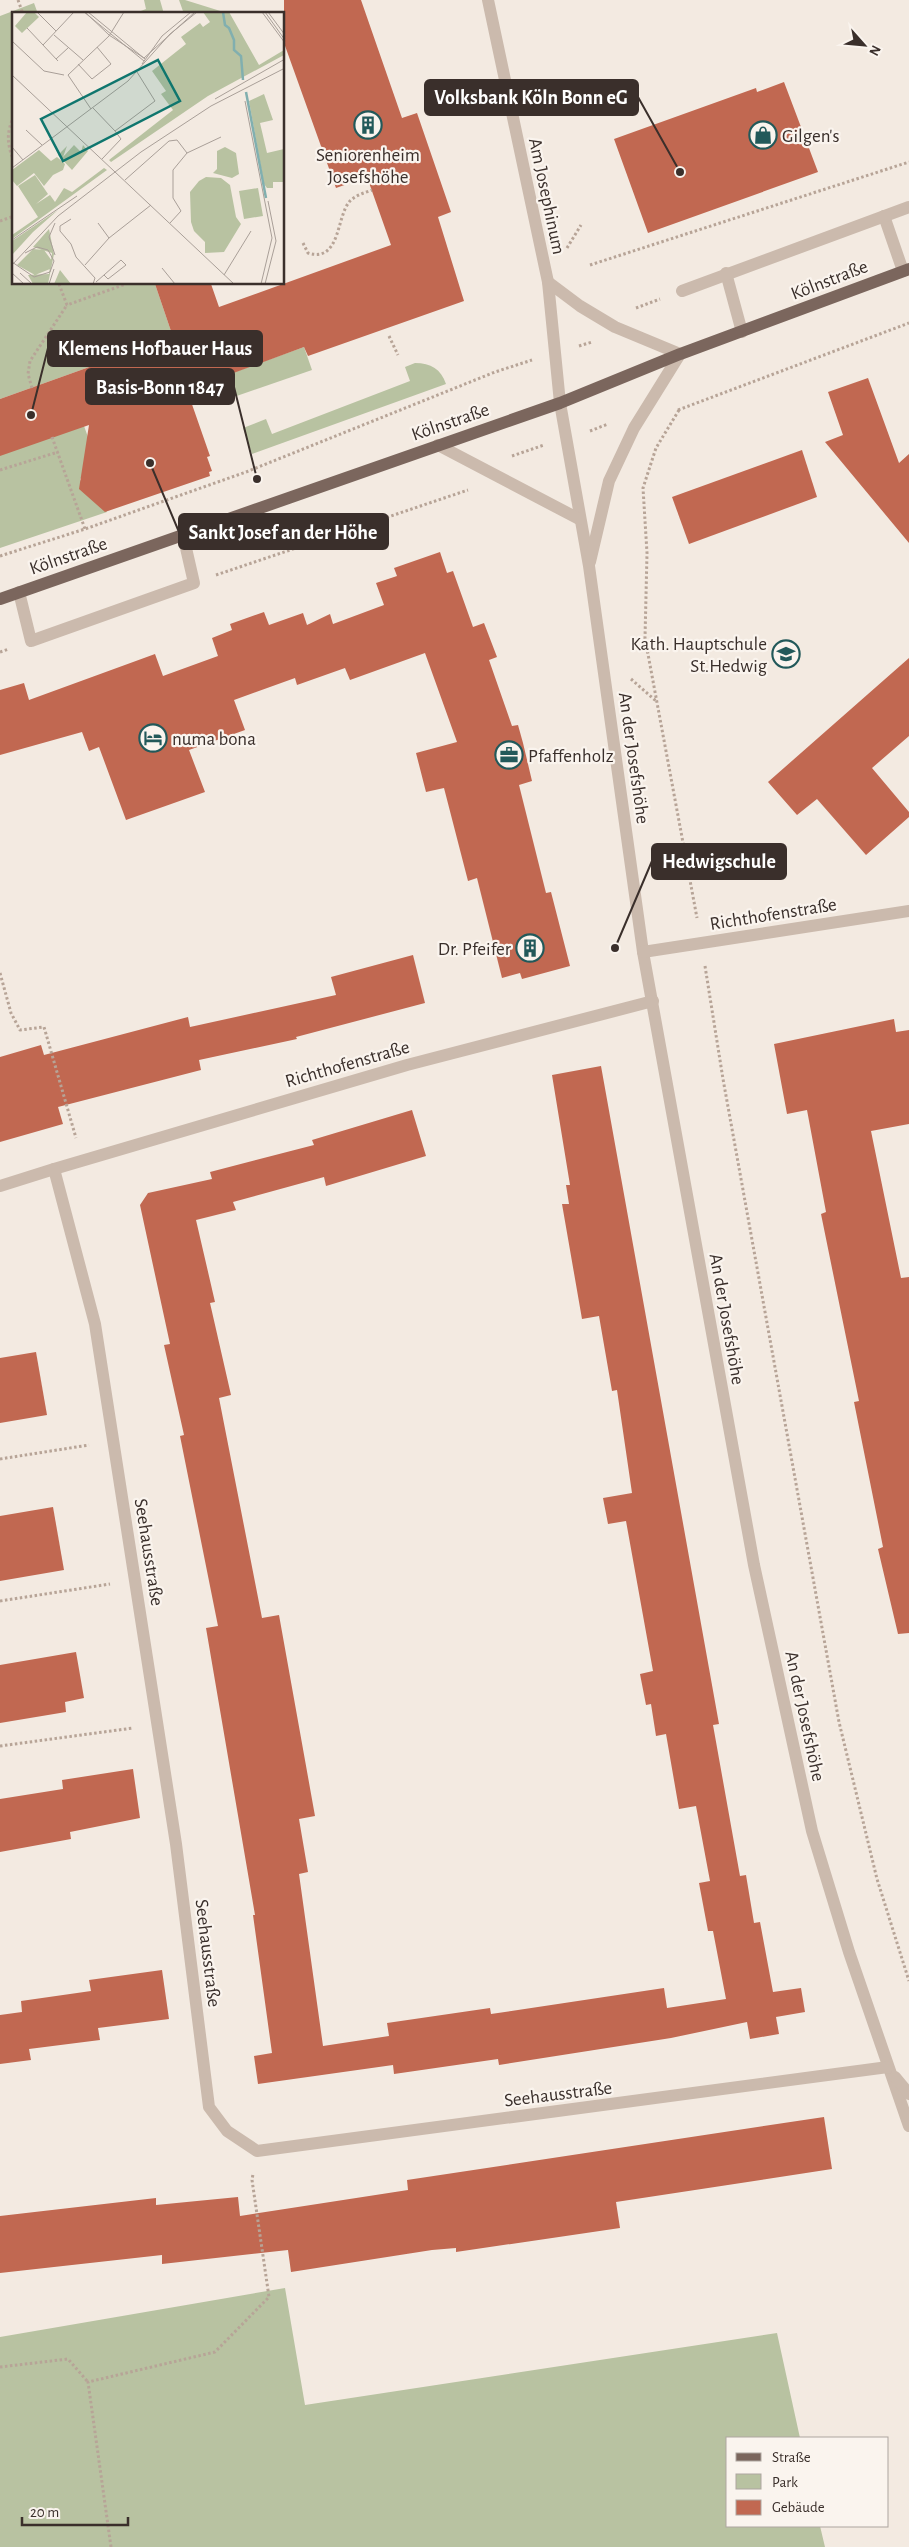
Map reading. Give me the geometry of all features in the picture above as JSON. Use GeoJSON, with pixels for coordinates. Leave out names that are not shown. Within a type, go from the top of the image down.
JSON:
{"type":"FeatureCollection","features":[{"type":"Feature","properties":{"kind":"main road","name":"Kölnstraße"},"geometry":{"type":"LineString","coordinates":[[0,599],[560,403],[680,354],[906,270]]}},
{"type":"Feature","properties":{"kind":"street","name":"Am Josephinum"},"geometry":{"type":"LineString","coordinates":[[488,0],[548,282],[560,403]]}},
{"type":"Feature","properties":{"kind":"street"},"geometry":{"type":"LineString","coordinates":[[682,291],[726,273],[909,207]]}},
{"type":"Feature","properties":{"kind":"street"},"geometry":{"type":"LineString","coordinates":[[884,216],[906,270]]}},
{"type":"Feature","properties":{"kind":"street"},"geometry":{"type":"LineString","coordinates":[[726,273],[742,332]]}},
{"type":"Feature","properties":{"kind":"street","name":"Am Josephinum"},"geometry":{"type":"LineString","coordinates":[[548,282],[580,306],[615,327],[680,354]]}},
{"type":"Feature","properties":{"kind":"street","name":"An der Josefshöhe"},"geometry":{"type":"LineString","coordinates":[[589,566],[609,481],[640,418],[680,354]]}},
{"type":"Feature","properties":{"kind":"street","name":"An der Josefshöhe"},"geometry":{"type":"LineString","coordinates":[[560,403],[579,519],[589,566],[643,952],[740,1493],[812,1831],[888,2067],[909,2126]]}},
{"type":"Feature","properties":{"kind":"street"},"geometry":{"type":"LineString","coordinates":[[438,445],[579,519]]}},
{"type":"Feature","properties":{"kind":"street"},"geometry":{"type":"LineString","coordinates":[[19,592],[31,641],[194,583],[183,535]]}},
{"type":"Feature","properties":{"kind":"street","name":"Richthofenstraße"},"geometry":{"type":"LineString","coordinates":[[643,952],[909,911]]}},
{"type":"Feature","properties":{"kind":"street","name":"Richthofenstraße"},"geometry":{"type":"LineString","coordinates":[[54,1170],[82,1160],[407,1065],[652,1001]]}},
{"type":"Feature","properties":{"kind":"street"},"geometry":{"type":"LineString","coordinates":[[0,1186],[54,1170]]}},
{"type":"Feature","properties":{"kind":"street","name":"Seehausstraße"},"geometry":{"type":"LineString","coordinates":[[54,1170],[95,1324],[176,1844],[209,2107],[226,2131],[257,2151],[888,2067]]}},
{"type":"Feature","properties":{"kind":"street","name":"An der Josefshöhe"},"geometry":{"type":"LineString","coordinates":[[888,2067],[909,2094]]}},
{"type":"Feature","properties":{"kind":"path"},"geometry":{"type":"LineString","coordinates":[[18,0],[22,12]]}},
{"type":"Feature","properties":{"kind":"path"},"geometry":{"type":"LineString","coordinates":[[12,120],[7,131],[8,145],[12,156]]}},
{"type":"Feature","properties":{"kind":"path"},"geometry":{"type":"LineString","coordinates":[[590,265],[909,162]]}},
{"type":"Feature","properties":{"kind":"path"},"geometry":{"type":"LineString","coordinates":[[303,243],[308,252],[316,255],[324,252],[336,238],[343,214],[351,200],[372,190]]}},
{"type":"Feature","properties":{"kind":"path"},"geometry":{"type":"LineString","coordinates":[[0,221],[12,217]]}},
{"type":"Feature","properties":{"kind":"path"},"geometry":{"type":"LineString","coordinates":[[59,285],[67,305]]}},
{"type":"Feature","properties":{"kind":"path"},"geometry":{"type":"LineString","coordinates":[[32,388],[28,374],[30,361],[67,305],[123,285]]}},
{"type":"Feature","properties":{"kind":"path"},"geometry":{"type":"LineString","coordinates":[[0,556],[86,529],[246,472],[494,372],[598,340],[615,327],[634,308],[682,291]]}},
{"type":"Feature","properties":{"kind":"path"},"geometry":{"type":"LineString","coordinates":[[194,583],[480,486],[512,456],[611,424],[679,410],[909,323]]}},
{"type":"Feature","properties":{"kind":"path"},"geometry":{"type":"LineString","coordinates":[[389,336],[398,355]]}},
{"type":"Feature","properties":{"kind":"path"},"geometry":{"type":"LineString","coordinates":[[679,410],[656,448],[643,488],[647,553],[645,638],[702,943],[722,1079],[839,1722],[877,1879],[909,1980]]}},
{"type":"Feature","properties":{"kind":"path"},"geometry":{"type":"LineString","coordinates":[[52,437],[86,529]]}},
{"type":"Feature","properties":{"kind":"path"},"geometry":{"type":"LineString","coordinates":[[0,470],[58,452]]}},
{"type":"Feature","properties":{"kind":"path"},"geometry":{"type":"LineString","coordinates":[[0,973],[11,1013],[20,1030],[44,1027],[82,1160]]}},
{"type":"Feature","properties":{"kind":"path"},"geometry":{"type":"LineString","coordinates":[[0,1459],[114,1441]]}},
{"type":"Feature","properties":{"kind":"path"},"geometry":{"type":"LineString","coordinates":[[0,1601],[136,1580]]}},
{"type":"Feature","properties":{"kind":"path"},"geometry":{"type":"LineString","coordinates":[[0,1746],[158,1724]]}},
{"type":"Feature","properties":{"kind":"path"},"geometry":{"type":"LineString","coordinates":[[88,2382],[215,2352],[269,2297],[252,2180],[257,2151]]}},
{"type":"Feature","properties":{"kind":"path"},"geometry":{"type":"LineString","coordinates":[[0,2367],[68,2359],[88,2382],[111,2547]]}},
{"type":"Feature","properties":{"kind":"green space"},"geometry":{"type":"Polygon","coordinates":[[[144,0],[160,0],[163,12],[138,12],[146,9],[144,0]]]}},
{"type":"Feature","properties":{"kind":"green space"},"geometry":{"type":"Polygon","coordinates":[[[179,0],[185,0],[224,12],[183,12],[179,0]]]}},
{"type":"Feature","properties":{"kind":"green space"},"geometry":{"type":"Polygon","coordinates":[[[34,3],[37,12],[12,12],[12,285],[155,285],[173,337],[0,399],[0,16],[34,3]]]}},
{"type":"Feature","properties":{"kind":"green space"},"geometry":{"type":"Polygon","coordinates":[[[304,347],[312,370],[228,399],[221,377],[304,347]]]}},
{"type":"Feature","properties":{"kind":"green space"},"geometry":{"type":"Polygon","coordinates":[[[415,363],[426,364],[435,368],[441,374],[446,384],[252,454],[243,428],[266,419],[272,434],[410,381],[405,367],[415,363]]]}},
{"type":"Feature","properties":{"kind":"green space"},"geometry":{"type":"Polygon","coordinates":[[[84,426],[93,451],[80,480],[102,498],[107,512],[0,548],[0,439],[84,426]]]}},
{"type":"Feature","properties":{"kind":"green space"},"geometry":{"type":"Polygon","coordinates":[[[285,2288],[305,2405],[777,2333],[800,2437],[726,2437],[726,2527],[820,2527],[825,2547],[0,2547],[0,2337],[285,2288]]]}},
{"type":"Feature","properties":{"kind":"building"},"geometry":{"type":"Polygon","coordinates":[[[284,0],[361,0],[402,118],[417,113],[451,212],[438,217],[464,301],[308,356],[304,347],[187,390],[210,456],[207,457],[212,471],[209,472],[210,476],[105,512],[79,489],[89,425],[0,456],[0,399],[173,337],[155,285],[211,285],[219,307],[280,285],[285,285],[285,283],[391,245],[367,177],[336,188],[285,46],[284,0]]]}},
{"type":"Feature","properties":{"kind":"building"},"geometry":{"type":"Polygon","coordinates":[[[784,82],[818,172],[648,233],[614,139],[756,88],[757,92],[784,82]]]}},
{"type":"Feature","properties":{"kind":"building"},"geometry":{"type":"Polygon","coordinates":[[[868,378],[899,463],[909,454],[909,543],[825,442],[843,435],[828,392],[868,378]]]}},
{"type":"Feature","properties":{"kind":"building"},"geometry":{"type":"Polygon","coordinates":[[[802,450],[817,497],[689,544],[672,497],[802,450]]]}},
{"type":"Feature","properties":{"kind":"building"},"geometry":{"type":"Polygon","coordinates":[[[440,552],[447,573],[453,571],[473,627],[484,623],[497,657],[489,660],[512,726],[518,725],[523,743],[532,781],[519,785],[546,893],[551,892],[570,966],[522,979],[520,973],[502,978],[477,878],[468,881],[444,788],[426,792],[416,753],[457,742],[425,653],[350,680],[345,668],[297,685],[295,678],[234,700],[245,730],[189,750],[205,792],[126,820],[99,747],[89,751],[82,732],[0,755],[0,690],[24,683],[29,700],[155,654],[163,676],[218,656],[212,638],[232,630],[230,624],[264,612],[269,625],[303,613],[307,625],[330,614],[333,624],[384,605],[376,583],[397,576],[394,568],[440,552]]]}},
{"type":"Feature","properties":{"kind":"building"},"geometry":{"type":"Polygon","coordinates":[[[909,658],[909,736],[872,768],[909,812],[909,817],[866,855],[817,799],[797,815],[768,782],[909,658]]]}},
{"type":"Feature","properties":{"kind":"building"},"geometry":{"type":"Polygon","coordinates":[[[413,955],[425,1003],[296,1037],[297,1039],[199,1060],[201,1070],[58,1107],[63,1124],[0,1142],[0,1057],[41,1045],[44,1055],[188,1017],[190,1027],[336,995],[331,977],[413,955]]]}},
{"type":"Feature","properties":{"kind":"building"},"geometry":{"type":"Polygon","coordinates":[[[894,1019],[896,1032],[909,1030],[909,1124],[871,1131],[901,1278],[909,1277],[909,1633],[898,1634],[878,1549],[883,1547],[854,1402],[859,1401],[821,1214],[826,1212],[807,1110],[787,1114],[774,1044],[894,1019]]]}},
{"type":"Feature","properties":{"kind":"building"},"geometry":{"type":"Polygon","coordinates":[[[601,1066],[719,1724],[713,1725],[740,1876],[746,1875],[754,1923],[760,1922],[773,1992],[801,1988],[805,2012],[776,2017],[779,2034],[750,2039],[747,2022],[671,2038],[499,2065],[498,2059],[394,2074],[393,2065],[258,2084],[254,2056],[272,2053],[253,1915],[255,1915],[206,1628],[218,1626],[180,1436],[184,1435],[164,1345],[170,1344],[140,1205],[148,1193],[212,1179],[210,1172],[314,1145],[312,1140],[412,1110],[426,1156],[326,1186],[324,1177],[233,1202],[236,1210],[196,1220],[215,1302],[210,1303],[231,1395],[219,1398],[262,1618],[279,1615],[315,1816],[299,1819],[308,1872],[299,1874],[323,2046],[389,2036],[387,2023],[490,2008],[491,2014],[664,1988],[667,2008],[726,1999],[713,1931],[708,1931],[699,1883],[710,1881],[696,1806],[679,1809],[666,1734],[656,1736],[651,1704],[646,1705],[640,1674],[653,1671],[626,1521],[608,1524],[603,1498],[632,1493],[617,1390],[612,1391],[599,1316],[582,1319],[562,1204],[569,1204],[566,1185],[570,1185],[552,1075],[601,1066]]]}},
{"type":"Feature","properties":{"kind":"building"},"geometry":{"type":"Polygon","coordinates":[[[36,1352],[47,1415],[0,1423],[0,1358],[36,1352]]]}},
{"type":"Feature","properties":{"kind":"building"},"geometry":{"type":"Polygon","coordinates":[[[53,1507],[64,1570],[0,1581],[0,1516],[53,1507]]]}},
{"type":"Feature","properties":{"kind":"building"},"geometry":{"type":"Polygon","coordinates":[[[76,1652],[84,1698],[65,1702],[66,1712],[0,1723],[0,1665],[76,1652]]]}},
{"type":"Feature","properties":{"kind":"building"},"geometry":{"type":"Polygon","coordinates":[[[133,1769],[140,1818],[70,1832],[71,1839],[0,1852],[0,1799],[63,1789],[62,1780],[133,1769]]]}},
{"type":"Feature","properties":{"kind":"building"},"geometry":{"type":"Polygon","coordinates":[[[162,1970],[169,2019],[98,2028],[100,2040],[29,2049],[31,2060],[0,2064],[0,2015],[22,2012],[21,2001],[91,1991],[89,1980],[162,1970]]]}},
{"type":"Feature","properties":{"kind":"building"},"geometry":{"type":"Polygon","coordinates":[[[824,2117],[832,2169],[616,2202],[620,2228],[456,2252],[456,2248],[432,2250],[291,2272],[288,2250],[162,2264],[162,2255],[0,2273],[0,2216],[156,2198],[156,2205],[238,2197],[240,2216],[408,2190],[407,2180],[824,2117]]]}},
{"type":"Feature","properties":{"kind":"place","name":"Seniorenheim Josefshöhe"},"geometry":{"type":"Point","coordinates":[368,125]}},
{"type":"Feature","properties":{"kind":"place","name":"Gilgen's"},"geometry":{"type":"Point","coordinates":[763,135]}},
{"type":"Feature","properties":{"kind":"place","name":"Volksbank Köln Bonn eG"},"geometry":{"type":"Point","coordinates":[680,172]}},
{"type":"Feature","properties":{"kind":"place","name":"Klemens Hofbauer Haus"},"geometry":{"type":"Point","coordinates":[31,415]}},
{"type":"Feature","properties":{"kind":"place","name":"Sankt Josef an der Höhe"},"geometry":{"type":"Point","coordinates":[150,463]}},
{"type":"Feature","properties":{"kind":"place","name":"Basis-Bonn 1847"},"geometry":{"type":"Point","coordinates":[257,479]}},
{"type":"Feature","properties":{"kind":"place","name":"Kath. Hauptschule St.Hedwig"},"geometry":{"type":"Point","coordinates":[786,654]}},
{"type":"Feature","properties":{"kind":"place","name":"numa bona"},"geometry":{"type":"Point","coordinates":[153,738]}},
{"type":"Feature","properties":{"kind":"place","name":"Pfaffenholz"},"geometry":{"type":"Point","coordinates":[509,755]}},
{"type":"Feature","properties":{"kind":"place","name":"Dr. Pfeifer"},"geometry":{"type":"Point","coordinates":[530,948]}},
{"type":"Feature","properties":{"kind":"place","name":"Hedwigschule"},"geometry":{"type":"Point","coordinates":[615,948]}}]}
